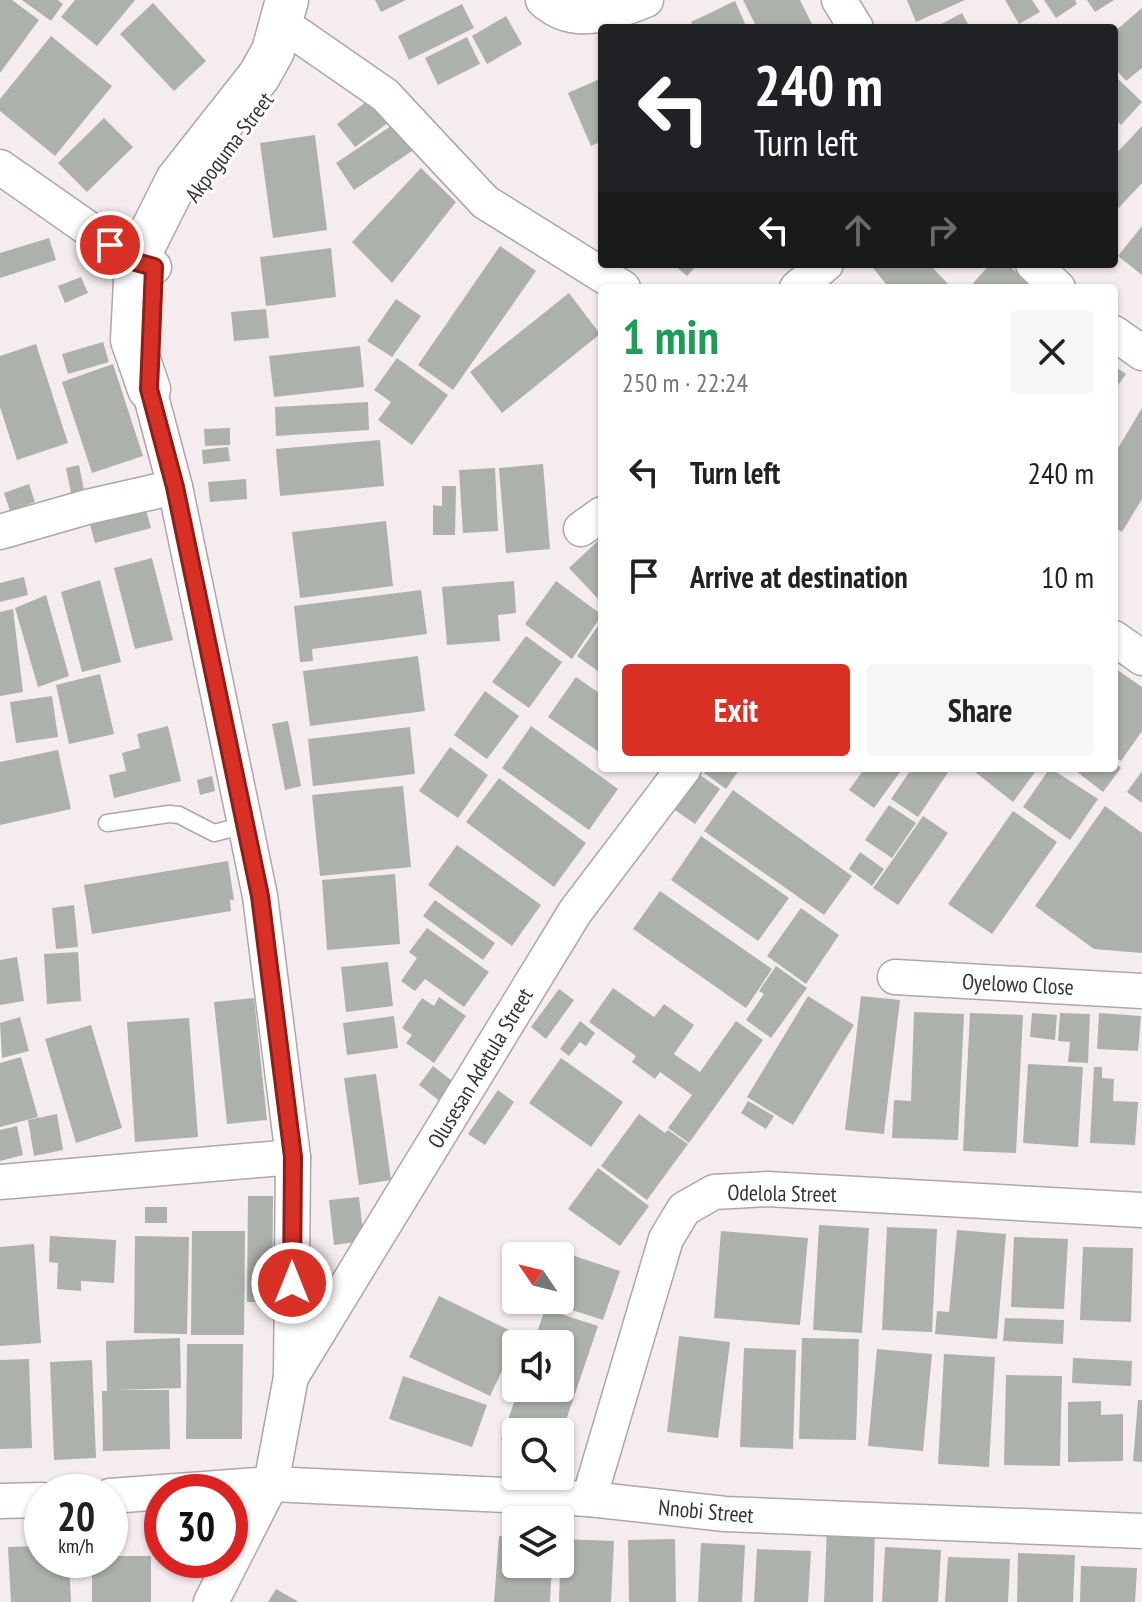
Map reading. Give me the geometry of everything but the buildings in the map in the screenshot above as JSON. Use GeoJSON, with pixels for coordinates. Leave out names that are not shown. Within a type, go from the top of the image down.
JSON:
{"type":"FeatureCollection","features":[{"type":"Feature","properties":{"kind":"street"},"geometry":{"type":"LineString","coordinates":[[543,0],[571,16],[603,16],[646,0]]}},
{"type":"Feature","properties":{"kind":"street"},"geometry":{"type":"LineString","coordinates":[[839,0],[854,24]]}},
{"type":"Feature","properties":{"kind":"street"},"geometry":{"type":"LineString","coordinates":[[294,10],[385,95],[485,202],[617,284]]}},
{"type":"Feature","properties":{"kind":"street","name":"Akpoguma Street"},"geometry":{"type":"LineString","coordinates":[[211,1602],[271,1484],[291,1377],[293,1157],[260,896],[175,487],[149,389],[145,265],[177,180],[259,76],[294,10]]}},
{"type":"Feature","properties":{"kind":"street"},"geometry":{"type":"LineString","coordinates":[[0,167],[145,265]]}},
{"type":"Feature","properties":{"kind":"street"},"geometry":{"type":"LineString","coordinates":[[802,284],[821,268]]}},
{"type":"Feature","properties":{"kind":"street"},"geometry":{"type":"LineString","coordinates":[[1037,268],[1054,284]]}},
{"type":"Feature","properties":{"kind":"street"},"geometry":{"type":"LineString","coordinates":[[1118,336],[1142,353]]}},
{"type":"Feature","properties":{"kind":"street"},"geometry":{"type":"LineString","coordinates":[[0,532],[87,507],[175,487]]}},
{"type":"Feature","properties":{"kind":"street"},"geometry":{"type":"LineString","coordinates":[[1118,641],[1142,658]]}},
{"type":"Feature","properties":{"kind":"street","name":"Olusesan Adetula Street"},"geometry":{"type":"LineString","coordinates":[[291,1377],[575,912],[681,772]]}},
{"type":"Feature","properties":{"kind":"street","name":"Oyelowo Close"},"geometry":{"type":"LineString","coordinates":[[895,977],[1142,991]]}},
{"type":"Feature","properties":{"kind":"street"},"geometry":{"type":"LineString","coordinates":[[0,1182],[293,1157]]}},
{"type":"Feature","properties":{"kind":"street","name":"Odelola Street"},"geometry":{"type":"LineString","coordinates":[[589,1499],[666,1239],[684,1209],[714,1192],[767,1189],[1142,1210]]}},
{"type":"Feature","properties":{"kind":"street","name":"Nnobi Street"},"geometry":{"type":"LineString","coordinates":[[128,1495],[271,1484],[589,1499],[725,1514],[1142,1531]]}},
{"type":"Feature","properties":{"kind":"street"},"geometry":{"type":"LineString","coordinates":[[0,1501],[24,1500]]}},
{"type":"Feature","properties":{"kind":"lane"},"geometry":{"type":"LineString","coordinates":[[107,823],[169,814],[179,815],[214,833],[245,825]]}},
{"type":"Feature","properties":{"kind":"route"},"geometry":{"type":"LineString","coordinates":[[110,245],[136,262],[154,267],[149,389],[175,487],[260,896],[293,1157],[292,1283]]}}]}
